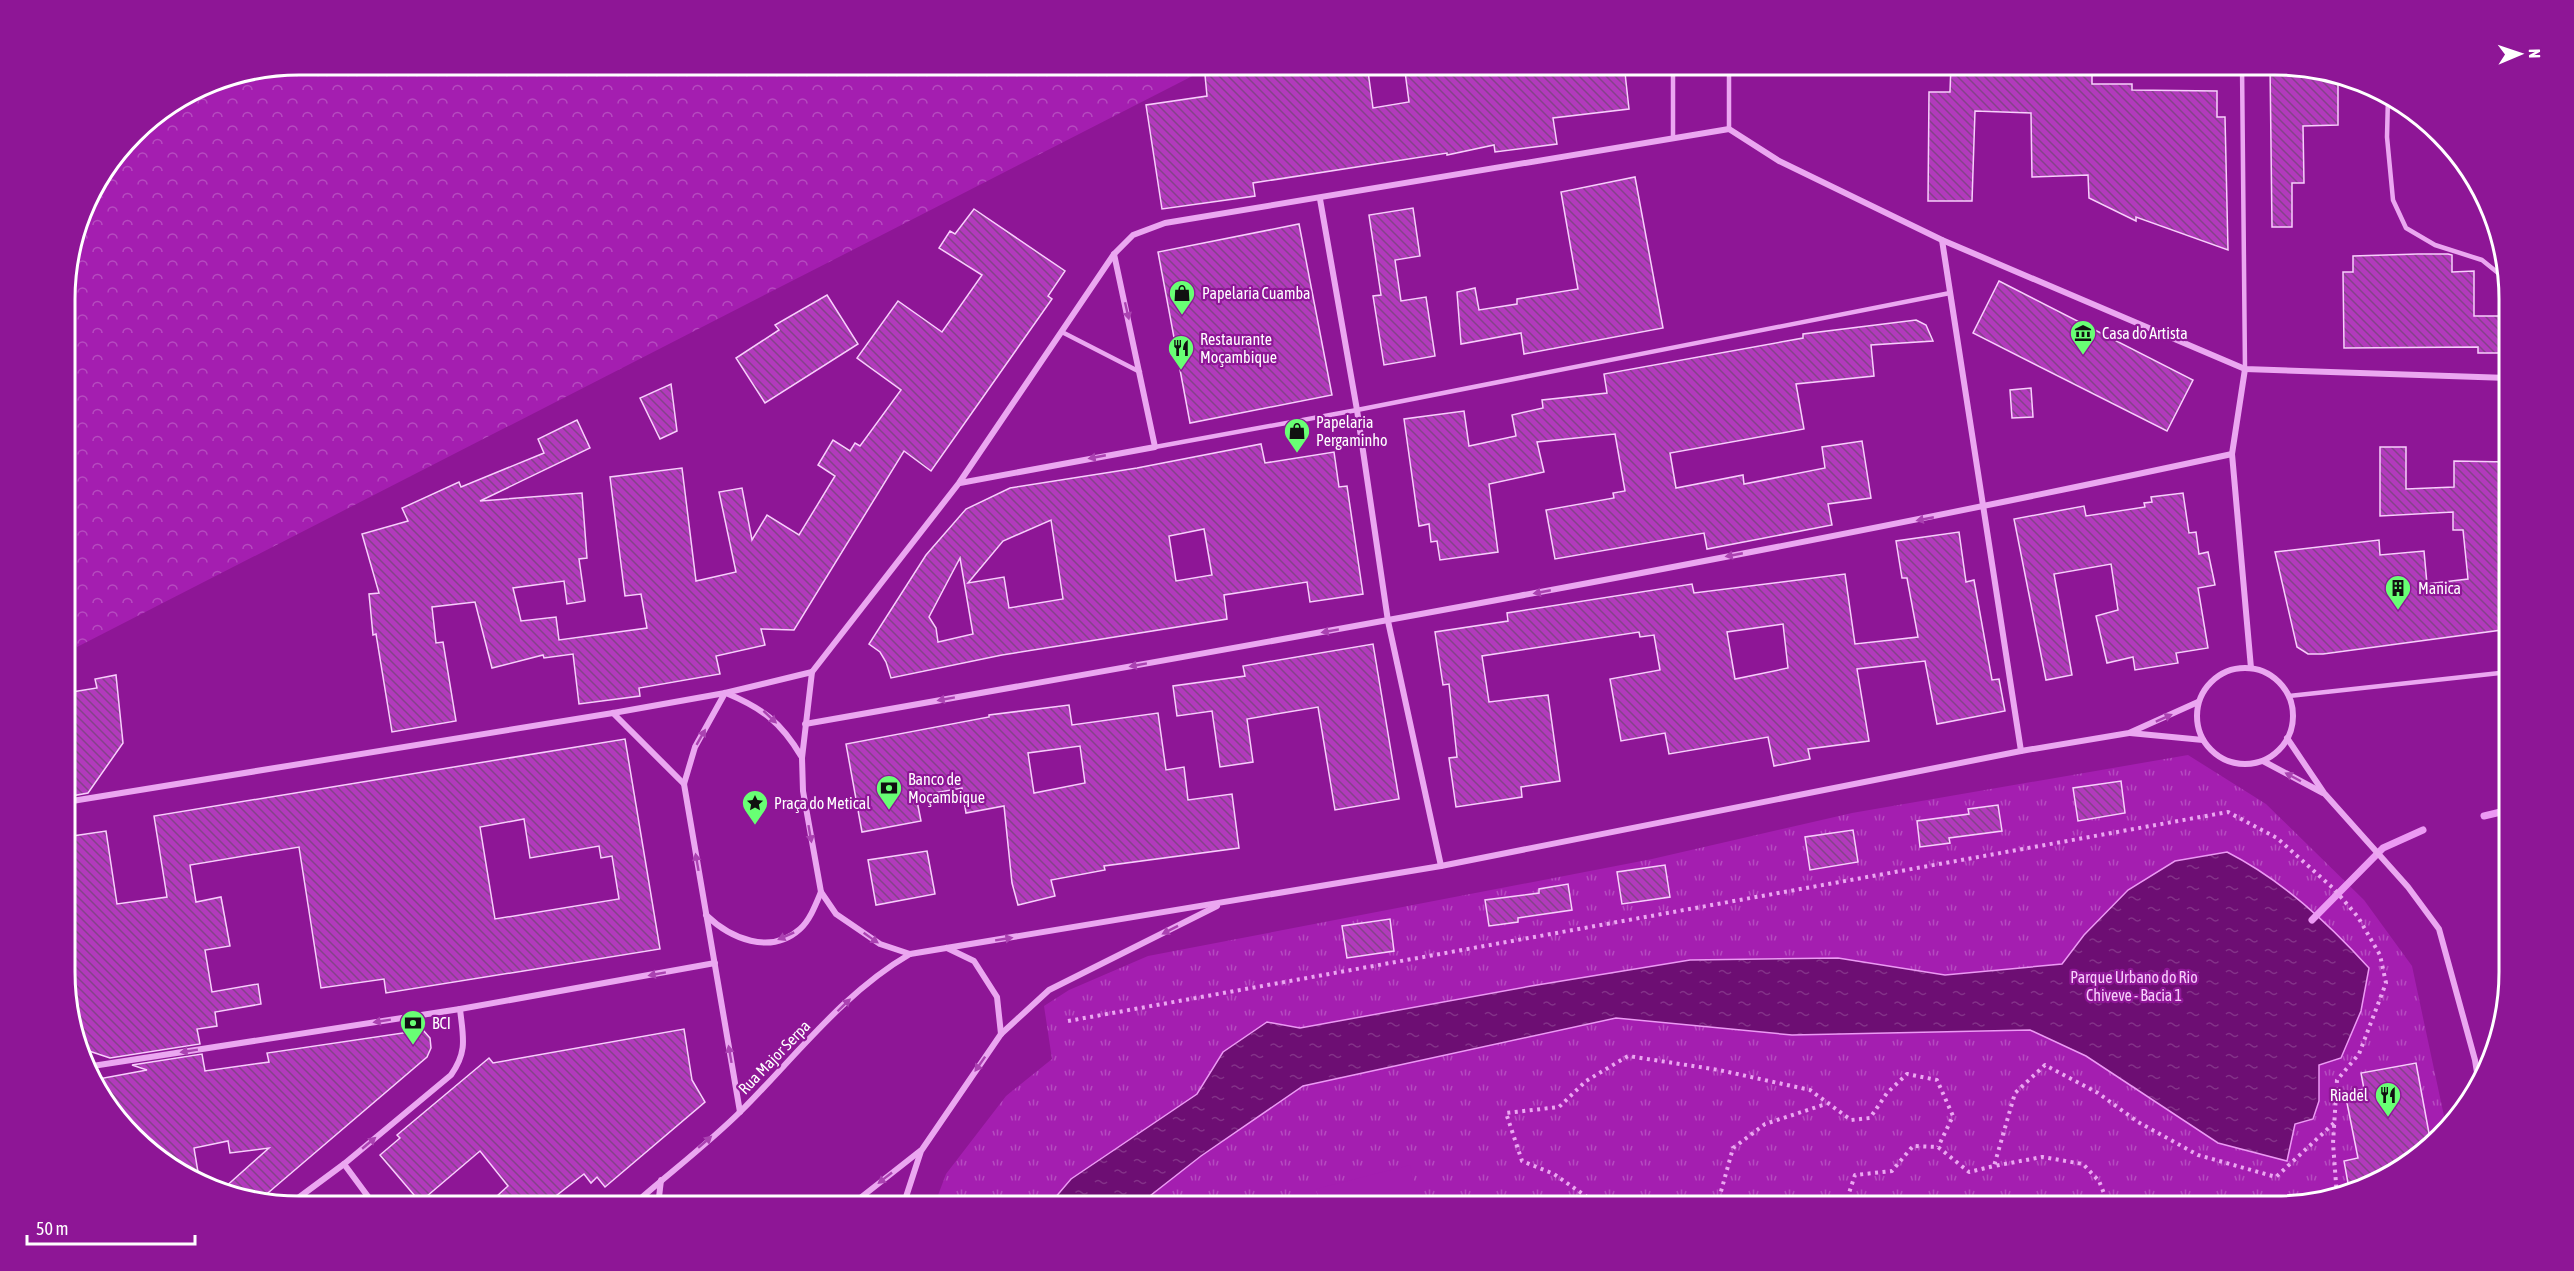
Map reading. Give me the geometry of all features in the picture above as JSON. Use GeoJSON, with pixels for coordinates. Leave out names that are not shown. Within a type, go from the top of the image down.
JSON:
{"type":"FeatureCollection","features":[{"type":"Feature","properties":{"kind":"street"},"geometry":{"type":"LineString","coordinates":[[910,954],[880,944],[836,914],[821,892],[806,812],[801,758],[812,672],[960,483],[1114,254],[1133,235],[1165,223],[1320,199],[1729,129],[1779,161],[1942,240],[2245,369],[2499,378]]}},
{"type":"Feature","properties":{"kind":"street"},"geometry":{"type":"LineString","coordinates":[[1320,199],[1357,410],[1388,621],[1441,866]]}},
{"type":"Feature","properties":{"kind":"street"},"geometry":{"type":"LineString","coordinates":[[1942,240],[2021,751]]}},
{"type":"Feature","properties":{"kind":"street"},"geometry":{"type":"LineString","coordinates":[[960,483],[1155,447],[1114,254]]}},
{"type":"Feature","properties":{"kind":"street"},"geometry":{"type":"LineString","coordinates":[[2245,369],[2232,454],[2251,668]]}},
{"type":"Feature","properties":{"kind":"street"},"geometry":{"type":"LineString","coordinates":[[805,724],[1388,621],[1983,508],[2232,454]]}},
{"type":"Feature","properties":{"kind":"street"},"geometry":{"type":"LineString","coordinates":[[2251,668],[2273,677],[2289,696],[2293,717],[2287,738],[2277,752],[2252,764],[2229,762],[2219,757],[2203,740],[2197,722],[2198,702],[2209,683],[2228,670],[2251,668]]}},
{"type":"Feature","properties":{"kind":"street"},"geometry":{"type":"LineString","coordinates":[[75,801],[613,713],[725,693],[812,672]]}},
{"type":"Feature","properties":{"kind":"street"},"geometry":{"type":"LineString","coordinates":[[725,693],[766,712],[782,728],[801,758]]}},
{"type":"Feature","properties":{"kind":"street"},"geometry":{"type":"LineString","coordinates":[[725,693],[695,747],[684,784],[740,1112]]}},
{"type":"Feature","properties":{"kind":"street"},"geometry":{"type":"LineString","coordinates":[[2129,733],[2198,702]]}},
{"type":"Feature","properties":{"kind":"street"},"geometry":{"type":"LineString","coordinates":[[613,713],[684,784]]}},
{"type":"Feature","properties":{"kind":"street"},"geometry":{"type":"LineString","coordinates":[[2129,733],[2203,740]]}},
{"type":"Feature","properties":{"kind":"street","name":"Rua Major Serpa"},"geometry":{"type":"LineString","coordinates":[[643,1196],[740,1112],[844,1005],[883,970],[910,954],[1441,866],[2021,751],[2129,733]]}},
{"type":"Feature","properties":{"kind":"street"},"geometry":{"type":"LineString","coordinates":[[2287,738],[2324,793],[2408,887],[2439,929],[2477,1070]]}},
{"type":"Feature","properties":{"kind":"street"},"geometry":{"type":"LineString","coordinates":[[2263,760],[2324,793]]}},
{"type":"Feature","properties":{"kind":"street"},"geometry":{"type":"LineString","coordinates":[[706,915],[719,927],[746,941],[765,943],[784,939],[800,929],[821,892]]}},
{"type":"Feature","properties":{"kind":"street"},"geometry":{"type":"LineString","coordinates":[[906,1196],[921,1150],[1001,1034],[1050,990],[1222,904]]}},
{"type":"Feature","properties":{"kind":"street"},"geometry":{"type":"LineString","coordinates":[[946,948],[974,961],[998,997],[1001,1034]]}},
{"type":"Feature","properties":{"kind":"street"},"geometry":{"type":"LineString","coordinates":[[95,1066],[460,1009],[714,963]]}},
{"type":"Feature","properties":{"kind":"street"},"geometry":{"type":"LineString","coordinates":[[301,1196],[345,1164],[451,1075],[461,1060],[464,1044],[460,1009]]}},
{"type":"Feature","properties":{"kind":"street"},"geometry":{"type":"LineString","coordinates":[[863,1196],[921,1150]]}},
{"type":"Feature","properties":{"kind":"street"},"geometry":{"type":"LineString","coordinates":[[345,1164],[368,1196]]}},
{"type":"Feature","properties":{"kind":"street"},"geometry":{"type":"LineString","coordinates":[[659,1196],[661,1180]]}},
{"type":"Feature","properties":{"kind":"lane"},"geometry":{"type":"LineString","coordinates":[[1673,75],[1673,138]]}},
{"type":"Feature","properties":{"kind":"lane"},"geometry":{"type":"LineString","coordinates":[[1729,75],[1729,129]]}},
{"type":"Feature","properties":{"kind":"lane"},"geometry":{"type":"LineString","coordinates":[[2242,75],[2245,369]]}},
{"type":"Feature","properties":{"kind":"lane"},"geometry":{"type":"LineString","coordinates":[[2388,106],[2387,137],[2393,200],[2406,228],[2435,245],[2482,260],[2497,272]]}},
{"type":"Feature","properties":{"kind":"lane"},"geometry":{"type":"LineString","coordinates":[[1155,447],[1357,410],[1950,293]]}},
{"type":"Feature","properties":{"kind":"lane"},"geometry":{"type":"LineString","coordinates":[[1062,332],[1141,373]]}},
{"type":"Feature","properties":{"kind":"lane"},"geometry":{"type":"LineString","coordinates":[[2289,696],[2499,673]]}},
{"type":"Feature","properties":{"kind":"path"},"geometry":{"type":"LineString","coordinates":[[1068,1021],[2228,812],[2277,838],[2334,889],[2358,917],[2380,955],[2386,983],[2359,1054],[2337,1080],[2333,1143],[2336,1187]]}},
{"type":"Feature","properties":{"kind":"path"},"geometry":{"type":"LineString","coordinates":[[1586,1196],[1554,1174],[1522,1161],[1506,1113],[1559,1107],[1586,1081],[1628,1056],[1719,1070],[1810,1090],[1851,1120],[1870,1118],[1887,1093],[1907,1074],[1937,1080],[1953,1116],[1938,1147]]}},
{"type":"Feature","properties":{"kind":"path"},"geometry":{"type":"LineString","coordinates":[[1994,1166],[2015,1093],[2045,1065],[2098,1093],[2138,1122],[2198,1155],[2276,1177],[2334,1122]]}},
{"type":"Feature","properties":{"kind":"path"},"geometry":{"type":"LineString","coordinates":[[1720,1196],[1733,1148],[1765,1124],[1826,1103]]}},
{"type":"Feature","properties":{"kind":"path"},"geometry":{"type":"LineString","coordinates":[[1850,1196],[1855,1175],[1892,1171],[1913,1146],[1938,1147],[1969,1172],[2042,1157],[2083,1164],[2099,1181],[2105,1196]]}},
{"type":"Feature","properties":{"kind":"green space"},"geometry":{"type":"Polygon","coordinates":[[[285,75],[1194,75],[77,647],[75,642],[75,285],[79,255],[92,213],[121,163],[163,121],[200,98],[255,79],[285,75]]]}},
{"type":"Feature","properties":{"kind":"green space","name":"Parque Urbano do Rio Chiveve - Bacia 1"},"geometry":{"type":"Polygon","coordinates":[[[2188,755],[2266,804],[2364,900],[2412,966],[2444,1118],[2411,1150],[2374,1173],[2319,1192],[2289,1196],[938,1196],[946,1174],[1006,1096],[1052,1059],[1044,1006],[1069,990],[1148,956],[1652,859],[1852,813],[2188,755]]]}},
{"type":"Feature","properties":{"kind":"green space"},"geometry":{"type":"Polygon","coordinates":[[[1410,1165],[1418,1196],[1318,1196],[1316,1189],[1410,1165]]]}},
{"type":"Feature","properties":{"kind":"water"},"geometry":{"type":"Polygon","coordinates":[[[2227,852],[2247,863],[2303,904],[2369,968],[2361,1011],[2341,1058],[2319,1065],[2319,1101],[2313,1119],[2295,1124],[2287,1161],[2218,1143],[2086,1056],[2030,1030],[1792,1035],[1616,1018],[1303,1086],[1201,1156],[1150,1196],[1057,1196],[1071,1179],[1197,1094],[1223,1052],[1267,1022],[1300,1028],[1690,960],[1838,958],[1945,975],[2062,964],[2084,935],[2128,890],[2175,861],[2227,852]]]}},
{"type":"Feature","properties":{"kind":"building"},"geometry":{"type":"Polygon","coordinates":[[[1205,75],[1368,75],[1373,108],[1409,102],[1405,75],[1625,75],[1629,109],[1553,118],[1557,144],[1495,152],[1494,145],[1447,155],[1447,153],[1253,183],[1255,196],[1162,209],[1146,105],[1207,96],[1205,75]]]}},
{"type":"Feature","properties":{"kind":"building"},"geometry":{"type":"Polygon","coordinates":[[[1951,75],[2092,75],[2092,84],[2132,84],[2132,90],[2217,91],[2217,117],[2225,117],[2228,250],[2136,217],[2136,221],[2089,198],[2088,175],[2032,177],[2031,113],[1975,111],[1972,201],[1928,201],[1929,92],[1950,92],[1951,75]]]}},
{"type":"Feature","properties":{"kind":"building"},"geometry":{"type":"Polygon","coordinates":[[[2270,75],[2319,79],[2338,84],[2338,125],[2303,126],[2304,183],[2292,183],[2292,227],[2272,227],[2270,75]]]}},
{"type":"Feature","properties":{"kind":"building"},"geometry":{"type":"Polygon","coordinates":[[[1635,177],[1663,328],[1524,354],[1521,333],[1461,344],[1457,292],[1475,288],[1479,310],[1517,304],[1517,299],[1578,289],[1561,192],[1635,177]]]}},
{"type":"Feature","properties":{"kind":"building"},"geometry":{"type":"Polygon","coordinates":[[[1413,208],[1420,256],[1395,260],[1401,301],[1426,297],[1435,356],[1384,365],[1373,296],[1381,295],[1369,215],[1413,208]]]}},
{"type":"Feature","properties":{"kind":"building"},"geometry":{"type":"Polygon","coordinates":[[[974,209],[1065,271],[1048,296],[1052,299],[931,471],[904,451],[794,630],[761,629],[765,645],[716,656],[720,674],[639,688],[640,696],[579,704],[573,654],[544,658],[543,655],[492,668],[475,602],[432,607],[436,643],[443,642],[456,721],[392,732],[376,634],[373,635],[369,594],[379,593],[362,534],[408,521],[402,508],[459,482],[461,487],[544,453],[538,439],[577,420],[590,448],[480,501],[582,493],[587,558],[579,559],[585,601],[567,604],[564,581],[513,588],[521,621],[556,617],[559,640],[647,628],[641,594],[625,596],[610,477],[682,468],[696,581],[736,572],[719,492],[742,488],[752,540],[767,515],[799,535],[835,476],[818,465],[833,440],[850,451],[855,443],[860,446],[901,390],[857,358],[898,301],[942,332],[982,275],[939,248],[950,231],[955,234],[974,209]]]}},
{"type":"Feature","properties":{"kind":"building"},"geometry":{"type":"Polygon","coordinates":[[[1299,224],[1332,395],[1190,423],[1158,252],[1299,224]]]}},
{"type":"Feature","properties":{"kind":"building"},"geometry":{"type":"Polygon","coordinates":[[[2452,255],[2452,272],[2474,271],[2474,316],[2499,316],[2499,353],[2478,353],[2478,347],[2344,348],[2343,272],[2353,272],[2353,256],[2452,255]]]}},
{"type":"Feature","properties":{"kind":"building","name":"Casa do Artista"},"geometry":{"type":"Polygon","coordinates":[[[1999,281],[2193,380],[2167,431],[1973,333],[1999,281]]]}},
{"type":"Feature","properties":{"kind":"building"},"geometry":{"type":"Polygon","coordinates":[[[827,295],[858,344],[765,403],[736,358],[779,330],[775,325],[827,295]]]}},
{"type":"Feature","properties":{"kind":"building"},"geometry":{"type":"Polygon","coordinates":[[[1916,320],[1926,325],[1933,341],[1871,345],[1874,376],[1796,384],[1804,429],[1670,453],[1676,488],[1743,475],[1744,484],[1825,468],[1822,447],[1862,441],[1871,498],[1828,504],[1832,525],[1707,549],[1704,533],[1555,559],[1546,510],[1614,498],[1613,493],[1625,491],[1615,434],[1537,442],[1544,472],[1489,484],[1498,552],[1440,560],[1437,541],[1431,542],[1429,524],[1419,526],[1404,419],[1464,411],[1469,446],[1516,436],[1512,415],[1543,408],[1542,400],[1607,393],[1604,374],[1803,338],[1803,334],[1916,320]]]}},
{"type":"Feature","properties":{"kind":"building"},"geometry":{"type":"Polygon","coordinates":[[[671,384],[677,431],[660,439],[640,398],[671,384]]]}},
{"type":"Feature","properties":{"kind":"building"},"geometry":{"type":"Polygon","coordinates":[[[2031,388],[2033,417],[2012,418],[2010,390],[2031,388]]]}},
{"type":"Feature","properties":{"kind":"building"},"geometry":{"type":"Polygon","coordinates":[[[1261,444],[1265,463],[1334,452],[1339,487],[1347,486],[1363,594],[1310,602],[1307,582],[1224,595],[1227,619],[1002,655],[891,678],[880,652],[869,644],[926,555],[966,509],[1010,488],[1137,468],[1261,444]],[[1051,520],[1003,541],[968,583],[1004,577],[1009,608],[1063,599],[1051,520]],[[1204,529],[1169,536],[1176,581],[1212,575],[1204,529]],[[960,558],[929,617],[936,628],[938,642],[973,634],[960,558]]]}},
{"type":"Feature","properties":{"kind":"building","name":"Manica"},"geometry":{"type":"Polygon","coordinates":[[[2380,447],[2406,447],[2406,489],[2454,487],[2454,461],[2499,462],[2499,630],[2323,654],[2308,654],[2297,647],[2275,552],[2379,540],[2380,555],[2424,551],[2427,584],[2468,579],[2463,530],[2453,530],[2453,512],[2380,516],[2380,447]]]}},
{"type":"Feature","properties":{"kind":"building"},"geometry":{"type":"Polygon","coordinates":[[[2183,493],[2189,533],[2196,532],[2199,554],[2208,552],[2215,585],[2198,588],[2208,648],[2176,653],[2178,663],[2135,670],[2133,657],[2107,663],[2096,616],[2118,610],[2111,564],[2054,574],[2072,675],[2046,680],[2014,519],[2084,506],[2086,516],[2145,507],[2144,503],[2152,502],[2151,497],[2183,493]]]}},
{"type":"Feature","properties":{"kind":"building"},"geometry":{"type":"Polygon","coordinates":[[[1959,532],[1966,582],[1974,580],[1992,680],[1999,679],[2005,711],[1937,724],[1925,661],[1857,669],[1869,741],[1808,749],[1810,759],[1774,766],[1768,737],[1669,754],[1665,733],[1621,741],[1610,679],[1660,670],[1654,635],[1640,637],[1639,632],[1482,656],[1489,702],[1548,695],[1560,781],[1521,787],[1522,797],[1456,807],[1449,758],[1457,757],[1449,684],[1443,685],[1435,632],[1508,621],[1507,613],[1692,584],[1694,593],[1845,574],[1855,644],[1918,637],[1907,578],[1902,578],[1896,541],[1959,532]],[[1783,624],[1727,632],[1735,679],[1788,668],[1783,624]]]}},
{"type":"Feature","properties":{"kind":"building"},"geometry":{"type":"Polygon","coordinates":[[[1373,644],[1399,799],[1335,810],[1318,707],[1247,719],[1253,762],[1220,767],[1212,711],[1177,716],[1173,686],[1245,676],[1243,666],[1373,644]]]}},
{"type":"Feature","properties":{"kind":"building"},"geometry":{"type":"Polygon","coordinates":[[[116,675],[123,743],[88,793],[75,795],[75,692],[97,688],[95,679],[116,675]]]}},
{"type":"Feature","properties":{"kind":"building"},"geometry":{"type":"Polygon","coordinates":[[[1069,705],[1072,725],[1158,713],[1166,770],[1184,767],[1188,800],[1232,794],[1239,848],[1104,866],[1105,870],[1051,880],[1055,896],[1018,905],[1012,883],[1004,806],[966,813],[962,788],[916,796],[921,821],[862,832],[846,744],[989,717],[989,715],[1069,705]],[[1080,746],[1028,753],[1034,793],[1085,783],[1080,746]]]}},
{"type":"Feature","properties":{"kind":"building"},"geometry":{"type":"Polygon","coordinates":[[[625,739],[660,949],[386,993],[384,979],[321,988],[299,847],[190,865],[196,902],[221,897],[230,946],[205,950],[212,992],[258,984],[261,1004],[215,1012],[217,1026],[197,1029],[200,1044],[110,1058],[90,1051],[79,1016],[75,986],[75,836],[106,831],[117,904],[167,897],[154,816],[625,739]],[[524,819],[480,827],[495,919],[619,899],[612,856],[601,858],[599,846],[530,858],[524,819]]]}},
{"type":"Feature","properties":{"kind":"building"},"geometry":{"type":"Polygon","coordinates":[[[2121,781],[2125,813],[2078,821],[2073,788],[2121,781]]]}},
{"type":"Feature","properties":{"kind":"building"},"geometry":{"type":"Polygon","coordinates":[[[1998,805],[2002,831],[1949,838],[1950,843],[1920,847],[1917,821],[1969,814],[1968,809],[1998,805]]]}},
{"type":"Feature","properties":{"kind":"building"},"geometry":{"type":"Polygon","coordinates":[[[1853,830],[1858,862],[1810,870],[1805,837],[1853,830]]]}},
{"type":"Feature","properties":{"kind":"building"},"geometry":{"type":"Polygon","coordinates":[[[927,851],[935,894],[876,905],[868,860],[927,851]]]}},
{"type":"Feature","properties":{"kind":"building"},"geometry":{"type":"Polygon","coordinates":[[[1665,865],[1670,897],[1622,904],[1617,872],[1665,865]]]}},
{"type":"Feature","properties":{"kind":"building"},"geometry":{"type":"Polygon","coordinates":[[[1568,884],[1572,910],[1518,918],[1518,922],[1489,926],[1485,900],[1539,893],[1539,889],[1568,884]]]}},
{"type":"Feature","properties":{"kind":"building"},"geometry":{"type":"Polygon","coordinates":[[[1390,919],[1394,951],[1347,958],[1342,926],[1390,919]]]}},
{"type":"Feature","properties":{"kind":"building"},"geometry":{"type":"Polygon","coordinates":[[[684,1029],[692,1080],[705,1102],[605,1187],[597,1177],[591,1183],[584,1174],[556,1196],[497,1196],[508,1186],[480,1151],[427,1196],[415,1196],[380,1155],[400,1138],[397,1135],[489,1058],[493,1063],[684,1029]]]}},
{"type":"Feature","properties":{"kind":"building"},"geometry":{"type":"Polygon","coordinates":[[[423,1030],[430,1038],[431,1048],[427,1057],[267,1194],[228,1184],[269,1148],[230,1153],[228,1141],[194,1148],[198,1172],[151,1140],[121,1108],[102,1078],[147,1070],[132,1065],[202,1054],[205,1071],[269,1062],[267,1053],[423,1030]]]}},
{"type":"Feature","properties":{"kind":"building","name":"Riadel"},"geometry":{"type":"Polygon","coordinates":[[[2416,1063],[2429,1134],[2411,1150],[2387,1166],[2348,1184],[2344,1161],[2358,1158],[2345,1093],[2364,1089],[2361,1073],[2416,1063]]]}},
{"type":"Feature","properties":{"kind":"waterway"},"geometry":{"type":"LineString","coordinates":[[2484,816],[2499,812]]}},
{"type":"Feature","properties":{"kind":"waterway"},"geometry":{"type":"LineString","coordinates":[[2312,920],[2383,848],[2423,830]]}},
{"type":"Feature","properties":{"kind":"place","name":"Papelaria Cuamba"},"geometry":{"type":"Point","coordinates":[1182,316]}},
{"type":"Feature","properties":{"kind":"place","name":"Casa do Artista"},"geometry":{"type":"Point","coordinates":[2083,356]}},
{"type":"Feature","properties":{"kind":"place","name":"Restaurante Moçambique"},"geometry":{"type":"Point","coordinates":[1181,371]}},
{"type":"Feature","properties":{"kind":"place","name":"Papelaria Pergaminho"},"geometry":{"type":"Point","coordinates":[1297,454]}},
{"type":"Feature","properties":{"kind":"place","name":"Manica"},"geometry":{"type":"Point","coordinates":[2398,611]}},
{"type":"Feature","properties":{"kind":"place","name":"Banco de Moçambique"},"geometry":{"type":"Point","coordinates":[889,811]}},
{"type":"Feature","properties":{"kind":"place","name":"Praça do Metical"},"geometry":{"type":"Point","coordinates":[755,826]}},
{"type":"Feature","properties":{"kind":"place","name":"BCI"},"geometry":{"type":"Point","coordinates":[413,1046]}},
{"type":"Feature","properties":{"kind":"place","name":"Riadel"},"geometry":{"type":"Point","coordinates":[2388,1118]}}]}
